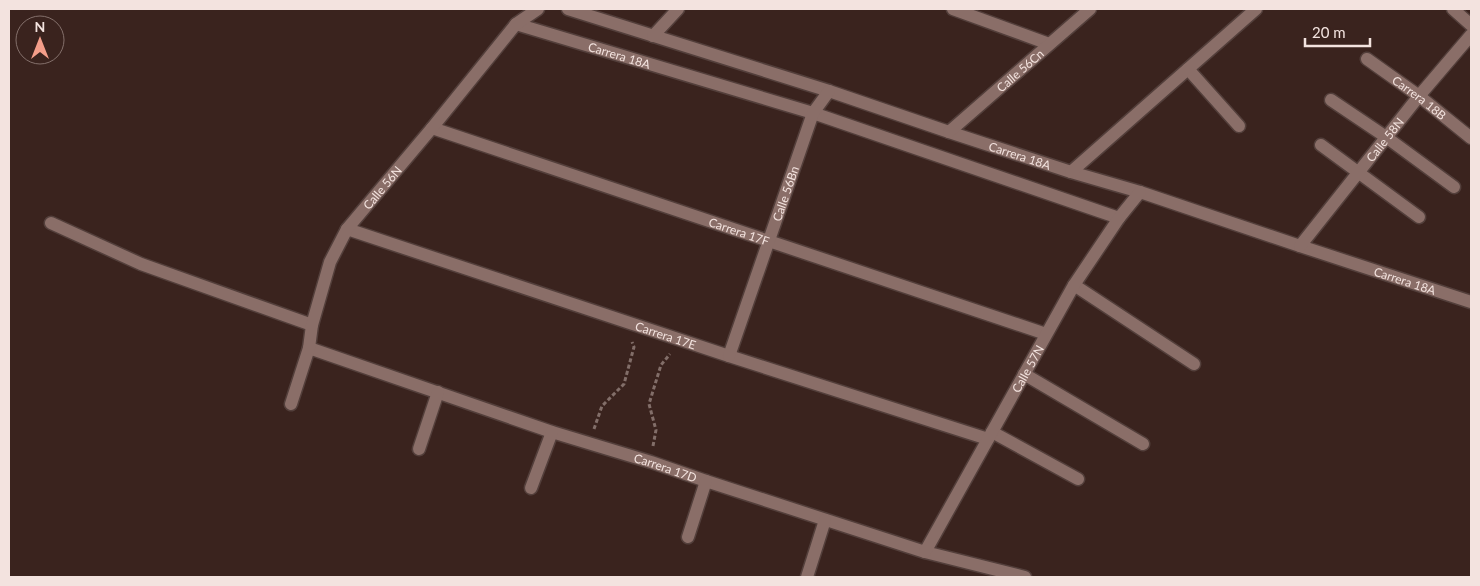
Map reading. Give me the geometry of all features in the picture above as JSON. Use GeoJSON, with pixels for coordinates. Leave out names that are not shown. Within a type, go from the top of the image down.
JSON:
{"type":"FeatureCollection","features":[{"type":"Feature","properties":{"kind":"street","name":"Calle 56N"},"geometry":{"type":"LineString","coordinates":[[291,404],[309,348],[312,325],[330,262],[347,229],[516,24],[538,9]]}},
{"type":"Feature","properties":{"kind":"street","name":"Carrera 18A"},"geometry":{"type":"LineString","coordinates":[[568,9],[829,91],[1071,172],[1140,192],[1471,301]]}},
{"type":"Feature","properties":{"kind":"street"},"geometry":{"type":"LineString","coordinates":[[653,36],[678,9]]}},
{"type":"Feature","properties":{"kind":"street"},"geometry":{"type":"LineString","coordinates":[[953,9],[1049,44]]}},
{"type":"Feature","properties":{"kind":"street","name":"Calle 56Cn"},"geometry":{"type":"LineString","coordinates":[[949,132],[1090,9]]}},
{"type":"Feature","properties":{"kind":"street"},"geometry":{"type":"LineString","coordinates":[[1071,172],[1256,9]]}},
{"type":"Feature","properties":{"kind":"street"},"geometry":{"type":"LineString","coordinates":[[1453,9],[1471,25]]}},
{"type":"Feature","properties":{"kind":"street","name":"Carrera 18A"},"geometry":{"type":"LineString","coordinates":[[516,24],[814,113],[1120,218]]}},
{"type":"Feature","properties":{"kind":"street","name":"Calle 58N"},"geometry":{"type":"LineString","coordinates":[[1300,246],[1419,96],[1471,35]]}},
{"type":"Feature","properties":{"kind":"street","name":"Carrera 18B"},"geometry":{"type":"LineString","coordinates":[[1367,59],[1419,96],[1471,138]]}},
{"type":"Feature","properties":{"kind":"street"},"geometry":{"type":"LineString","coordinates":[[1188,69],[1239,126]]}},
{"type":"Feature","properties":{"kind":"street","name":"Calle 56Bn"},"geometry":{"type":"LineString","coordinates":[[729,356],[814,113],[829,91]]}},
{"type":"Feature","properties":{"kind":"street"},"geometry":{"type":"LineString","coordinates":[[1331,100],[1386,137],[1454,187]]}},
{"type":"Feature","properties":{"kind":"street","name":"Carrera 17F"},"geometry":{"type":"LineString","coordinates":[[432,128],[1046,334]]}},
{"type":"Feature","properties":{"kind":"street"},"geometry":{"type":"LineString","coordinates":[[1321,145],[1419,217]]}},
{"type":"Feature","properties":{"kind":"street","name":"Calle 57N"},"geometry":{"type":"LineString","coordinates":[[925,552],[1074,285],[1140,192]]}},
{"type":"Feature","properties":{"kind":"street"},"geometry":{"type":"LineString","coordinates":[[51,223],[141,264],[312,325]]}},
{"type":"Feature","properties":{"kind":"street","name":"Carrera 17E"},"geometry":{"type":"LineString","coordinates":[[347,229],[729,356],[990,436],[1078,479]]}},
{"type":"Feature","properties":{"kind":"street"},"geometry":{"type":"LineString","coordinates":[[1074,285],[1194,364]]}},
{"type":"Feature","properties":{"kind":"street","name":"Carrera 17D"},"geometry":{"type":"LineString","coordinates":[[309,348],[552,432],[650,462],[706,482],[925,552],[1025,577]]}},
{"type":"Feature","properties":{"kind":"street"},"geometry":{"type":"LineString","coordinates":[[1024,374],[1143,444]]}},
{"type":"Feature","properties":{"kind":"street"},"geometry":{"type":"LineString","coordinates":[[419,449],[438,392]]}},
{"type":"Feature","properties":{"kind":"street"},"geometry":{"type":"LineString","coordinates":[[531,488],[552,432]]}},
{"type":"Feature","properties":{"kind":"street"},"geometry":{"type":"LineString","coordinates":[[688,537],[706,482]]}},
{"type":"Feature","properties":{"kind":"street"},"geometry":{"type":"LineString","coordinates":[[807,577],[825,520]]}},
{"type":"Feature","properties":{"kind":"path"},"geometry":{"type":"LineString","coordinates":[[588,443],[602,406],[624,384],[634,347],[627,322]]}},
{"type":"Feature","properties":{"kind":"path"},"geometry":{"type":"LineString","coordinates":[[650,462],[656,430],[649,404],[661,365],[681,340]]}}]}
